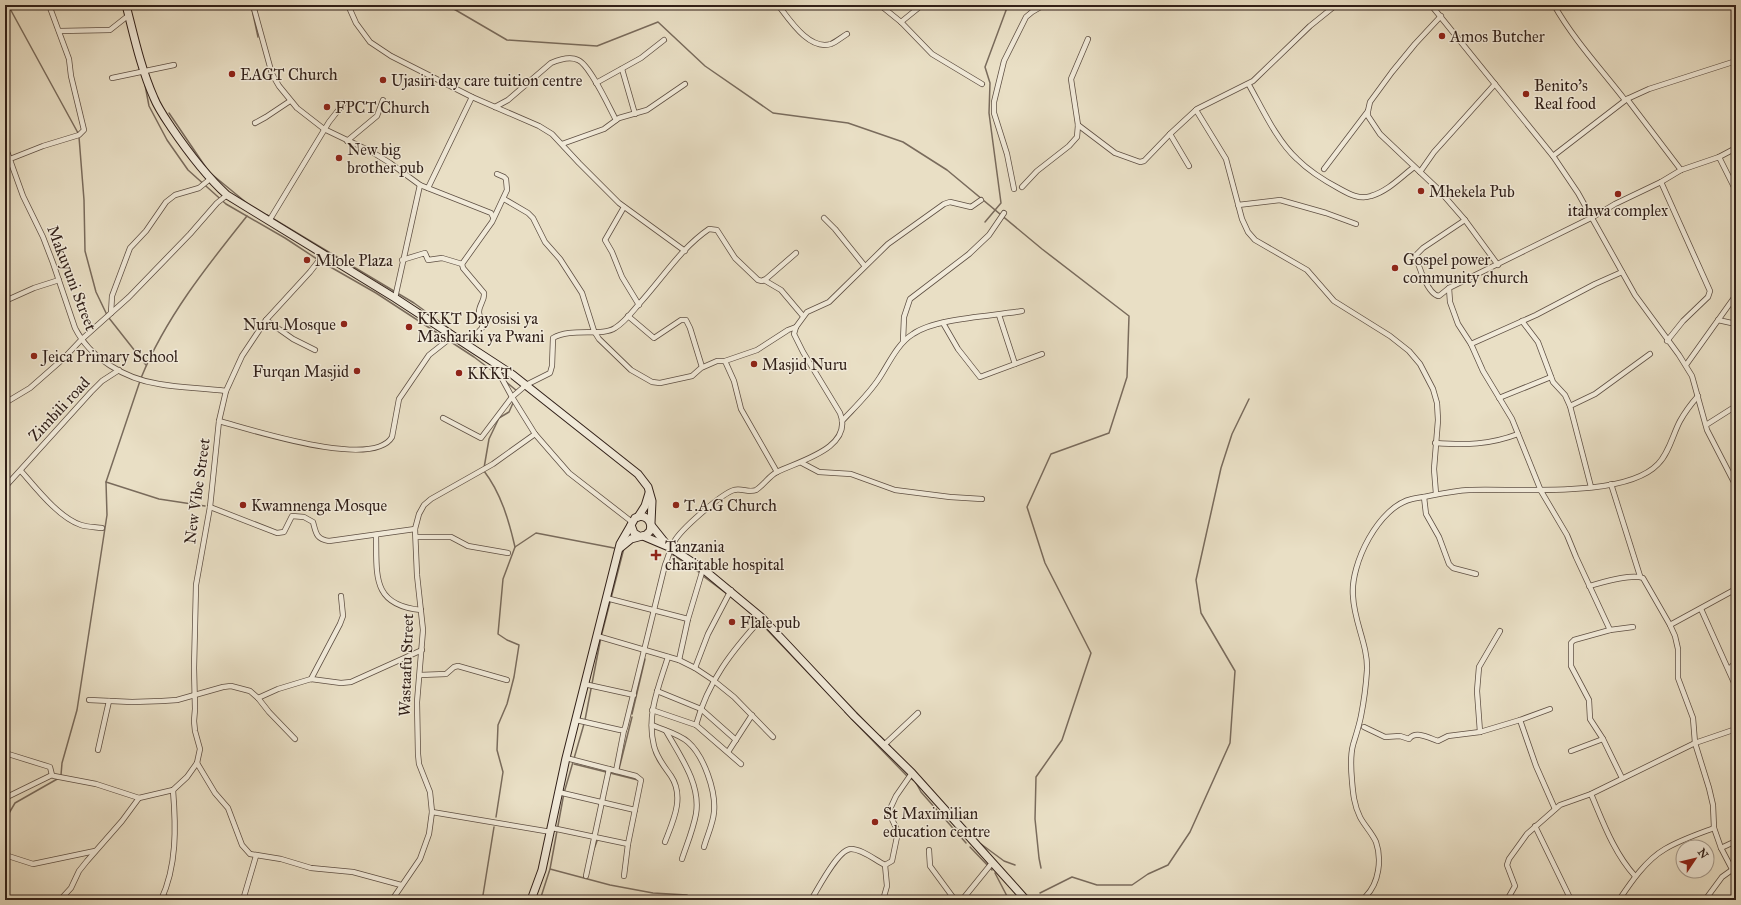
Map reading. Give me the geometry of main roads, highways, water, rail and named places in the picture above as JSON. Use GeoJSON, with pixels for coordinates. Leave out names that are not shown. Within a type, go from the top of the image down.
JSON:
{"type":"FeatureCollection","features":[{"type":"Feature","properties":{"kind":"main road"},"geometry":{"type":"LineString","coordinates":[[126,5],[144,71],[155,100],[188,152],[210,180],[227,195],[395,298],[493,362],[526,385],[638,474],[649,491],[652,510],[651,524],[648,534],[627,542],[620,548]]}},
{"type":"Feature","properties":{"kind":"main road"},"geometry":{"type":"LineString","coordinates":[[530,900],[542,870],[566,758],[620,548],[621,539],[631,523],[638,517],[645,506],[649,491]]}},
{"type":"Feature","properties":{"kind":"main road"},"geometry":{"type":"LineString","coordinates":[[638,517],[645,517],[670,547]]}},
{"type":"Feature","properties":{"kind":"main road"},"geometry":{"type":"LineString","coordinates":[[631,523],[634,533],[670,547],[731,590],[762,618],[805,665],[912,773],[1026,900]]}},
{"type":"Feature","properties":{"kind":"waterway"},"geometry":{"type":"LineString","coordinates":[[8,5],[78,133]]}},
{"type":"Feature","properties":{"kind":"waterway"},"geometry":{"type":"LineString","coordinates":[[251,5],[258,37]]}},
{"type":"Feature","properties":{"kind":"waterway"},"geometry":{"type":"LineString","coordinates":[[447,5],[507,40],[597,46],[658,22],[705,66],[773,113],[848,123],[903,142],[947,170],[1042,249],[1129,316],[1127,377],[1109,433],[1051,454],[1027,507],[1045,563],[1091,653],[1062,740],[1036,777],[1035,819],[1041,868]]}},
{"type":"Feature","properties":{"kind":"waterway"},"geometry":{"type":"LineString","coordinates":[[985,222],[1001,203],[989,113],[990,83],[985,67],[1008,5]]}},
{"type":"Feature","properties":{"kind":"waterway"},"geometry":{"type":"LineString","coordinates":[[145,85],[149,106],[167,140],[188,170],[226,204],[376,293],[474,357],[499,376]]}},
{"type":"Feature","properties":{"kind":"waterway"},"geometry":{"type":"LineString","coordinates":[[169,113],[209,172],[248,204]]}},
{"type":"Feature","properties":{"kind":"waterway"},"geometry":{"type":"LineString","coordinates":[[79,137],[84,200],[85,251],[96,292],[107,315]]}},
{"type":"Feature","properties":{"kind":"waterway"},"geometry":{"type":"LineString","coordinates":[[267,215],[414,303],[465,340]]}},
{"type":"Feature","properties":{"kind":"waterway"},"geometry":{"type":"LineString","coordinates":[[141,378],[162,334],[188,293],[247,216]]}},
{"type":"Feature","properties":{"kind":"waterway"},"geometry":{"type":"LineString","coordinates":[[109,318],[146,365]]}},
{"type":"Feature","properties":{"kind":"waterway"},"geometry":{"type":"LineString","coordinates":[[61,775],[62,763],[77,710],[107,515],[106,482],[140,381]]}},
{"type":"Feature","properties":{"kind":"waterway"},"geometry":{"type":"LineString","coordinates":[[505,381],[517,391]]}},
{"type":"Feature","properties":{"kind":"waterway"},"geometry":{"type":"LineString","coordinates":[[1040,893],[1072,877],[1097,885],[1132,885],[1148,874],[1168,865],[1190,832],[1230,743],[1235,671],[1201,613],[1196,580],[1221,468],[1232,434],[1249,399]]}},
{"type":"Feature","properties":{"kind":"waterway"},"geometry":{"type":"LineString","coordinates":[[484,468],[489,439],[499,418],[509,412],[513,403]]}},
{"type":"Feature","properties":{"kind":"waterway"},"geometry":{"type":"LineString","coordinates":[[484,471],[500,498],[515,547]]}},
{"type":"Feature","properties":{"kind":"waterway"},"geometry":{"type":"LineString","coordinates":[[106,482],[159,499],[205,506]]}},
{"type":"Feature","properties":{"kind":"waterway"},"geometry":{"type":"LineString","coordinates":[[496,817],[503,772],[497,750],[498,725],[507,704],[514,677],[519,645],[498,634],[503,579],[515,547],[536,533],[614,548]]}},
{"type":"Feature","properties":{"kind":"waterway"},"geometry":{"type":"LineString","coordinates":[[585,720],[601,637],[624,548]]}},
{"type":"Feature","properties":{"kind":"waterway"},"geometry":{"type":"LineString","coordinates":[[673,555],[700,573]]}},
{"type":"Feature","properties":{"kind":"waterway"},"geometry":{"type":"LineString","coordinates":[[703,576],[727,594]]}},
{"type":"Feature","properties":{"kind":"waterway"},"geometry":{"type":"LineString","coordinates":[[752,614],[837,703]]}},
{"type":"Feature","properties":{"kind":"waterway"},"geometry":{"type":"LineString","coordinates":[[784,637],[874,731]]}},
{"type":"Feature","properties":{"kind":"waterway"},"geometry":{"type":"LineString","coordinates":[[632,714],[645,659]]}},
{"type":"Feature","properties":{"kind":"waterway"},"geometry":{"type":"LineString","coordinates":[[845,712],[907,776],[915,781],[921,792],[966,843]]}},
{"type":"Feature","properties":{"kind":"waterway"},"geometry":{"type":"LineString","coordinates":[[619,769],[632,717]]}},
{"type":"Feature","properties":{"kind":"waterway"},"geometry":{"type":"LineString","coordinates":[[540,900],[550,869],[564,793],[584,724]]}},
{"type":"Feature","properties":{"kind":"waterway"},"geometry":{"type":"LineString","coordinates":[[880,736],[890,746]]}},
{"type":"Feature","properties":{"kind":"waterway"},"geometry":{"type":"LineString","coordinates":[[574,764],[638,780]]}},
{"type":"Feature","properties":{"kind":"waterway"},"geometry":{"type":"LineString","coordinates":[[5,820],[15,803],[59,778]]}},
{"type":"Feature","properties":{"kind":"waterway"},"geometry":{"type":"LineString","coordinates":[[483,895],[494,827]]}},
{"type":"Feature","properties":{"kind":"waterway"},"geometry":{"type":"LineString","coordinates":[[594,849],[597,841]]}},
{"type":"Feature","properties":{"kind":"waterway"},"geometry":{"type":"LineString","coordinates":[[981,844],[1004,861],[1015,865]]}},
{"type":"Feature","properties":{"kind":"waterway"},"geometry":{"type":"LineString","coordinates":[[970,847],[992,870]]}},
{"type":"Feature","properties":{"kind":"waterway"},"geometry":{"type":"LineString","coordinates":[[550,869],[610,885],[653,893],[687,895],[691,900]]}},
{"type":"Feature","properties":{"kind":"waterway"},"geometry":{"type":"LineString","coordinates":[[995,873],[1009,900]]}},
{"type":"Feature","properties":{"kind":"place","name":"Amos Butcher"},"geometry":{"type":"Point","coordinates":[1442,36]}},
{"type":"Feature","properties":{"kind":"place","name":"EAGT Church"},"geometry":{"type":"Point","coordinates":[232,74]}},
{"type":"Feature","properties":{"kind":"place","name":"Ujasiri day care tuition centre"},"geometry":{"type":"Point","coordinates":[383,80]}},
{"type":"Feature","properties":{"kind":"place","name":"Benito's Real food"},"geometry":{"type":"Point","coordinates":[1526,94]}},
{"type":"Feature","properties":{"kind":"place","name":"FPCT Church"},"geometry":{"type":"Point","coordinates":[327,107]}},
{"type":"Feature","properties":{"kind":"place","name":"New big brother pub"},"geometry":{"type":"Point","coordinates":[339,158]}},
{"type":"Feature","properties":{"kind":"place","name":"Mhekela Pub"},"geometry":{"type":"Point","coordinates":[1421,191]}},
{"type":"Feature","properties":{"kind":"place","name":"itahwa complex"},"geometry":{"type":"Point","coordinates":[1618,194]}},
{"type":"Feature","properties":{"kind":"place","name":"Mlole Plaza"},"geometry":{"type":"Point","coordinates":[307,260]}},
{"type":"Feature","properties":{"kind":"place","name":"Gospel power community church"},"geometry":{"type":"Point","coordinates":[1395,268]}},
{"type":"Feature","properties":{"kind":"place","name":"Nuru Mosque"},"geometry":{"type":"Point","coordinates":[344,324]}},
{"type":"Feature","properties":{"kind":"place","name":"KKKT Dayosisi ya Mashariki ya Pwani"},"geometry":{"type":"Point","coordinates":[409,327]}},
{"type":"Feature","properties":{"kind":"place","name":"Jeica Primary School"},"geometry":{"type":"Point","coordinates":[34,356]}},
{"type":"Feature","properties":{"kind":"place","name":"Masjid Nuru"},"geometry":{"type":"Point","coordinates":[754,364]}},
{"type":"Feature","properties":{"kind":"place","name":"Furqan Masjid"},"geometry":{"type":"Point","coordinates":[357,371]}},
{"type":"Feature","properties":{"kind":"place","name":"KKKT"},"geometry":{"type":"Point","coordinates":[459,373]}},
{"type":"Feature","properties":{"kind":"place","name":"Kwamnenga Mosque"},"geometry":{"type":"Point","coordinates":[243,505]}},
{"type":"Feature","properties":{"kind":"place","name":"T.A.G Church"},"geometry":{"type":"Point","coordinates":[676,505]}},
{"type":"Feature","properties":{"kind":"place","name":"Tanzania charitable hospital"},"geometry":{"type":"Point","coordinates":[656,555]}},
{"type":"Feature","properties":{"kind":"place","name":"Flale pub"},"geometry":{"type":"Point","coordinates":[732,622]}},
{"type":"Feature","properties":{"kind":"place","name":"St Maximilian education centre"},"geometry":{"type":"Point","coordinates":[875,822]}}]}
